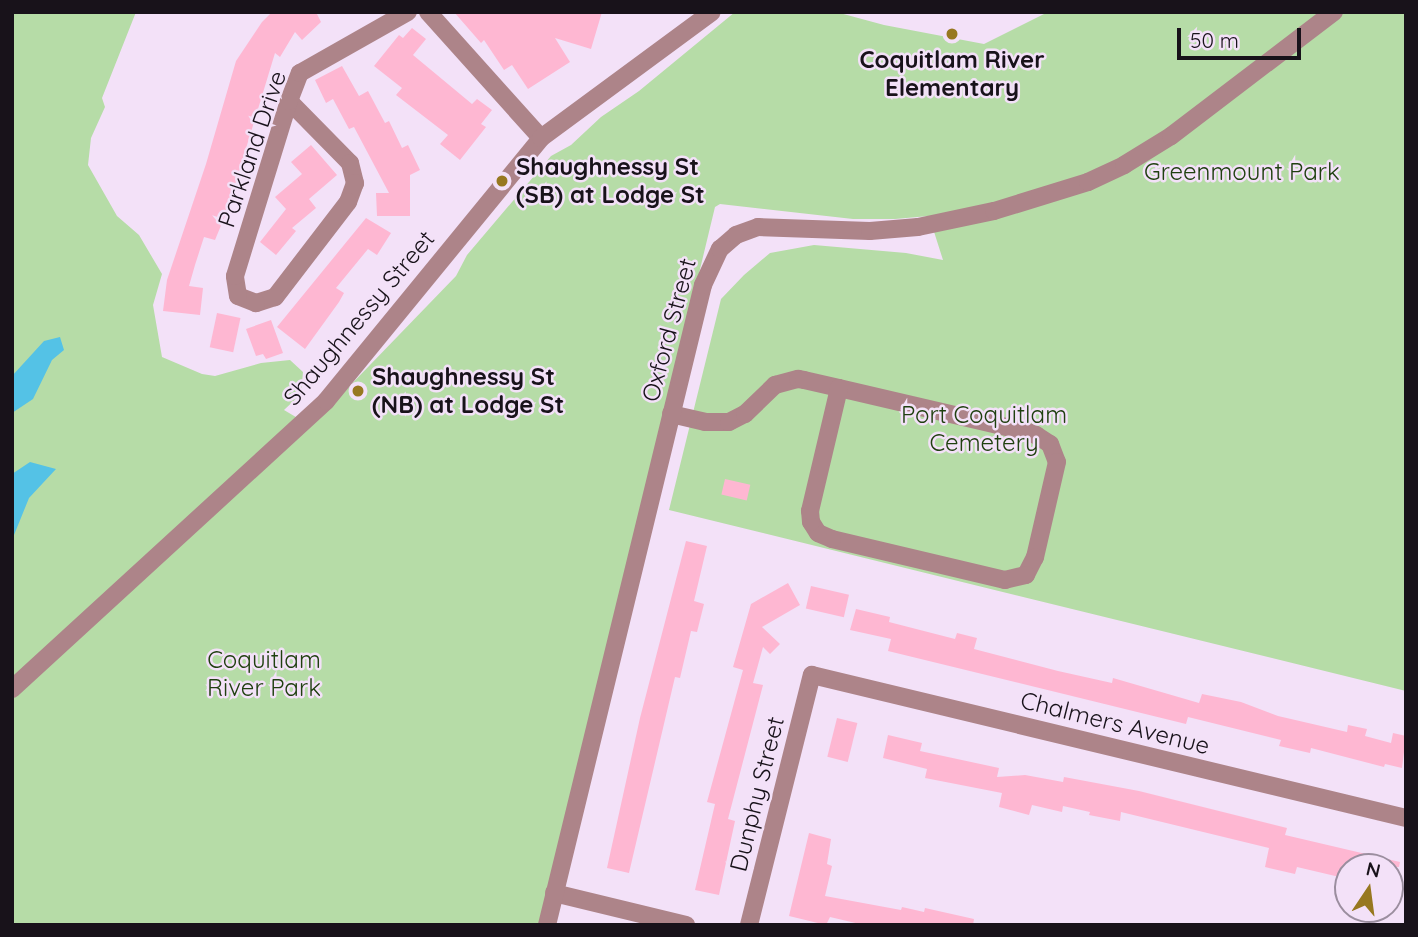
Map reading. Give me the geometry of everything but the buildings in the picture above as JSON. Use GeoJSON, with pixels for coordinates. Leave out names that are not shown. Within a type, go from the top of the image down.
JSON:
{"type":"FeatureCollection","features":[{"type":"Feature","properties":{"kind":"street","name":"Parkland Drive"},"geometry":{"type":"LineString","coordinates":[[289,101],[350,163],[356,177],[348,202],[275,297],[256,303],[238,296],[235,276],[289,101],[305,69],[408,12]]}},
{"type":"Feature","properties":{"kind":"street"},"geometry":{"type":"LineString","coordinates":[[428,12],[541,138]]}},
{"type":"Feature","properties":{"kind":"street","name":"Shaughnessy Street"},"geometry":{"type":"LineString","coordinates":[[12,690],[326,401],[541,138],[712,12]]}},
{"type":"Feature","properties":{"kind":"street","name":"Oxford Street"},"geometry":{"type":"LineString","coordinates":[[547,925],[705,277],[720,249],[736,235],[766,225],[870,231],[918,227],[994,211],[1087,182],[1124,165],[1171,135],[1334,12]]}},
{"type":"Feature","properties":{"kind":"street"},"geometry":{"type":"LineString","coordinates":[[671,414],[722,423],[745,414],[771,388],[785,380],[798,379],[839,388],[1028,432],[1050,444],[1057,462],[1035,557],[1026,575],[1005,580],[832,539],[818,533],[811,522],[810,511],[839,388]]}},
{"type":"Feature","properties":{"kind":"street","name":"Chalmers Avenue"},"geometry":{"type":"LineString","coordinates":[[812,675],[1406,818]]}},
{"type":"Feature","properties":{"kind":"street","name":"Dunphy Street"},"geometry":{"type":"LineString","coordinates":[[749,925],[812,675]]}},
{"type":"Feature","properties":{"kind":"street"},"geometry":{"type":"LineString","coordinates":[[554,893],[686,925]]}},
{"type":"Feature","properties":{"kind":"green space"},"geometry":{"type":"Polygon","coordinates":[[[12,12],[136,12],[102,98],[105,107],[91,138],[88,165],[117,216],[139,235],[162,274],[153,305],[162,357],[202,374],[215,376],[261,363],[290,360],[303,372],[301,394],[284,410],[311,426],[456,276],[467,255],[551,156],[571,145],[601,117],[639,91],[735,12],[836,12],[884,25],[984,44],[1048,12],[1406,12],[1406,691],[669,510],[721,299],[744,275],[770,253],[814,245],[906,253],[943,260],[929,216],[853,219],[720,204],[715,207],[542,925],[12,925],[12,12]]]}},
{"type":"Feature","properties":{"kind":"water"},"geometry":{"type":"Polygon","coordinates":[[[60,337],[64,350],[52,360],[33,399],[12,413],[12,376],[44,341],[60,337]]]}},
{"type":"Feature","properties":{"kind":"water"},"geometry":{"type":"Polygon","coordinates":[[[30,462],[56,469],[29,498],[12,540],[12,474],[30,462]]]}},
{"type":"Feature","properties":{"kind":"place","name":"Coquitlam River Elementary"},"geometry":{"type":"Point","coordinates":[952,34]}},
{"type":"Feature","properties":{"kind":"place","name":"Shaughnessy St (SB) at Lodge St"},"geometry":{"type":"Point","coordinates":[502,181]}},
{"type":"Feature","properties":{"kind":"place","name":"Shaughnessy St (NB) at Lodge St"},"geometry":{"type":"Point","coordinates":[358,391]}},
{"type":"Feature","properties":{"kind":"park label","name":"Greenmount Park"},"geometry":{"type":"Point","coordinates":[1242,172]}},
{"type":"Feature","properties":{"kind":"park label","name":"Port Coquitlam Cemetery"},"geometry":{"type":"Point","coordinates":[984,429]}},
{"type":"Feature","properties":{"kind":"park label","name":"Coquitlam River Park"},"geometry":{"type":"Point","coordinates":[264,674]}}]}
